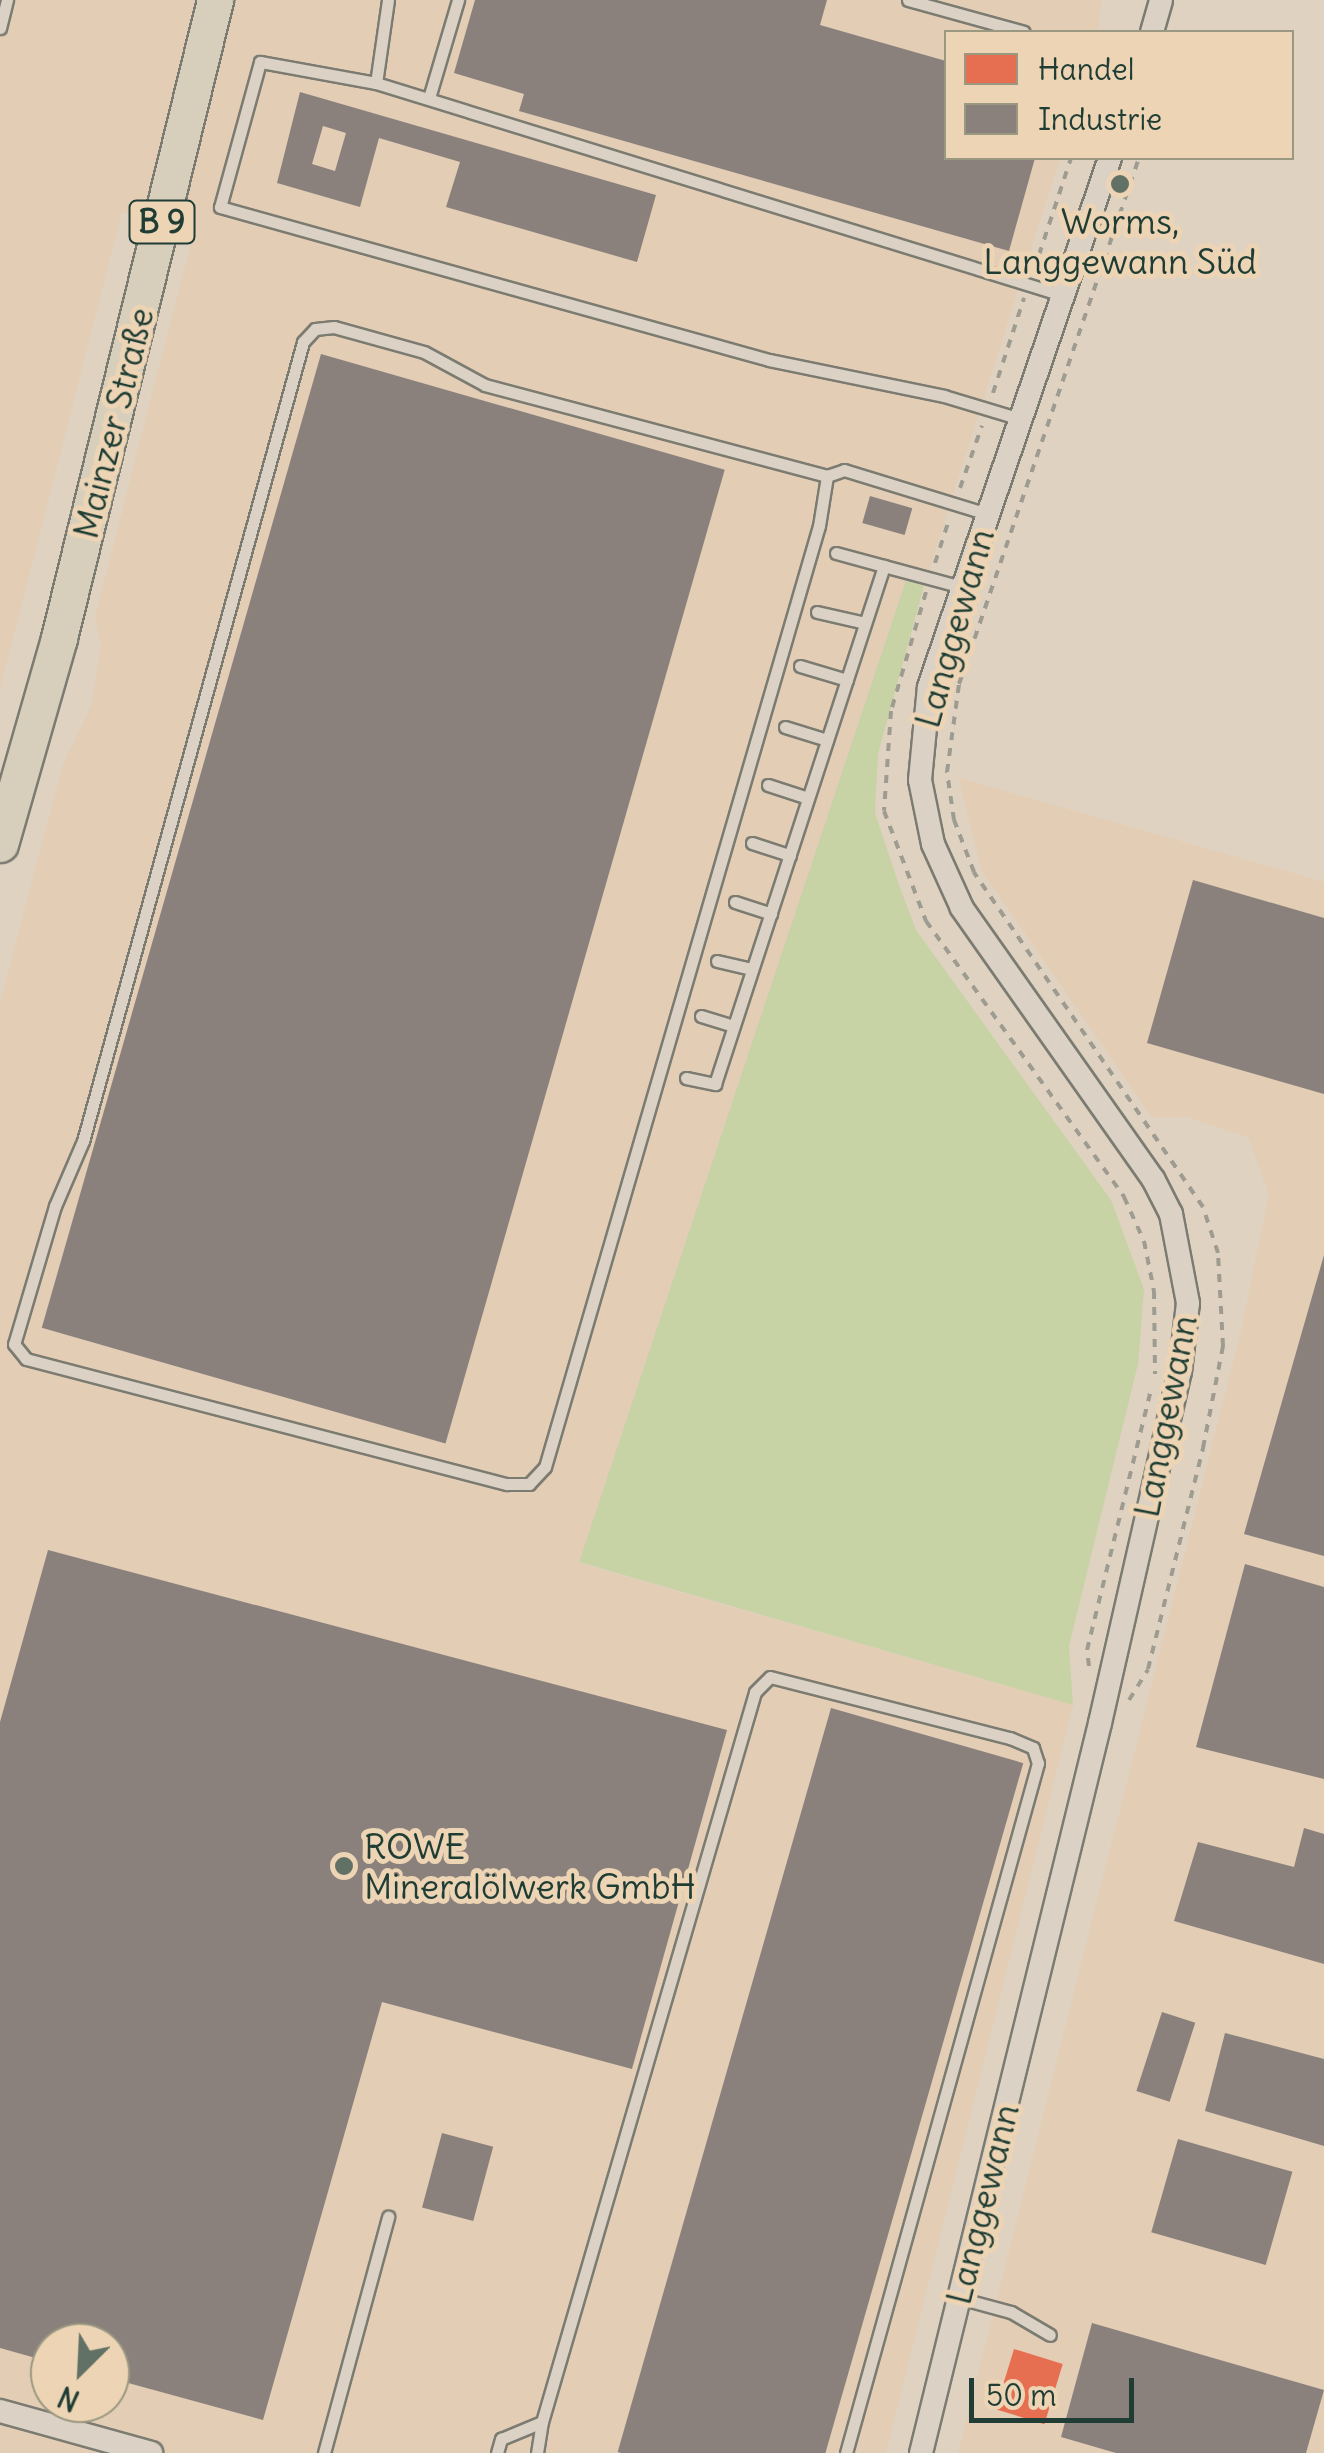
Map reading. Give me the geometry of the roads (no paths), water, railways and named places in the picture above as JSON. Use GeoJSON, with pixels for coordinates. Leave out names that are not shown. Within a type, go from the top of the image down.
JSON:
{"type":"FeatureCollection","features":[{"type":"Feature","properties":{"kind":"main road","name":"Mainzer Straße"},"geometry":{"type":"LineString","coordinates":[[1,832],[64,622],[215,0]]}},
{"type":"Feature","properties":{"kind":"street"},"geometry":{"type":"LineString","coordinates":[[1153,30],[1161,0]]}},
{"type":"Feature","properties":{"kind":"street","name":"Langgewann"},"geometry":{"type":"LineString","coordinates":[[921,2453],[1127,1606],[1180,1372],[1188,1303],[1171,1214],[1153,1179],[962,908],[933,844],[920,780],[922,719],[962,587],[1109,160]]}},
{"type":"Feature","properties":{"kind":"street"},"geometry":{"type":"LineString","coordinates":[[0,2411],[136,2451]]}},
{"type":"Feature","properties":{"kind":"lane"},"geometry":{"type":"LineString","coordinates":[[0,28],[7,0]]}},
{"type":"Feature","properties":{"kind":"lane"},"geometry":{"type":"LineString","coordinates":[[376,83],[388,0]]}},
{"type":"Feature","properties":{"kind":"lane"},"geometry":{"type":"LineString","coordinates":[[429,98],[458,0]]}},
{"type":"Feature","properties":{"kind":"lane"},"geometry":{"type":"LineString","coordinates":[[908,0],[1017,30]]}},
{"type":"Feature","properties":{"kind":"lane"},"geometry":{"type":"LineString","coordinates":[[1020,419],[769,360],[220,207],[260,62],[376,83],[429,98],[1062,295]]}},
{"type":"Feature","properties":{"kind":"lane"},"geometry":{"type":"LineString","coordinates":[[827,476],[819,526],[545,1468],[529,1484],[507,1484],[26,1359],[14,1344],[55,1206],[83,1141],[303,342],[314,329],[334,327],[424,352],[485,385],[827,476],[844,470],[988,514]]}},
{"type":"Feature","properties":{"kind":"lane"},"geometry":{"type":"LineString","coordinates":[[836,553],[962,587]]}},
{"type":"Feature","properties":{"kind":"lane"},"geometry":{"type":"LineString","coordinates":[[686,1078],[715,1084],[884,566]]}},
{"type":"Feature","properties":{"kind":"lane"},"geometry":{"type":"LineString","coordinates":[[817,612],[866,623]]}},
{"type":"Feature","properties":{"kind":"lane"},"geometry":{"type":"LineString","coordinates":[[800,666],[847,680]]}},
{"type":"Feature","properties":{"kind":"lane"},"geometry":{"type":"LineString","coordinates":[[784,727],[828,740]]}},
{"type":"Feature","properties":{"kind":"lane"},"geometry":{"type":"LineString","coordinates":[[768,785],[808,798]]}},
{"type":"Feature","properties":{"kind":"lane"},"geometry":{"type":"LineString","coordinates":[[752,843],[790,856]]}},
{"type":"Feature","properties":{"kind":"lane"},"geometry":{"type":"LineString","coordinates":[[735,902],[770,914]]}},
{"type":"Feature","properties":{"kind":"lane"},"geometry":{"type":"LineString","coordinates":[[717,960],[752,969]]}},
{"type":"Feature","properties":{"kind":"lane"},"geometry":{"type":"LineString","coordinates":[[701,1016],[734,1026]]}},
{"type":"Feature","properties":{"kind":"lane"},"geometry":{"type":"LineString","coordinates":[[537,2453],[542,2422],[755,1692],[770,1677],[1010,1738],[1032,1748],[1038,1764],[846,2453]]}},
{"type":"Feature","properties":{"kind":"lane"},"geometry":{"type":"LineString","coordinates":[[324,2453],[388,2216]]}},
{"type":"Feature","properties":{"kind":"lane"},"geometry":{"type":"LineString","coordinates":[[959,2298],[1011,2312],[1050,2335]]}},
{"type":"Feature","properties":{"kind":"lane"},"geometry":{"type":"LineString","coordinates":[[497,2453],[501,2439],[542,2422]]}},
{"type":"Feature","properties":{"kind":"place","name":"Worms, Langgewann Süd"},"geometry":{"type":"Point","coordinates":[1120,184]}},
{"type":"Feature","properties":{"kind":"place","name":"ROWE Mineralölwerk GmbH"},"geometry":{"type":"Point","coordinates":[344,1866]}}]}
